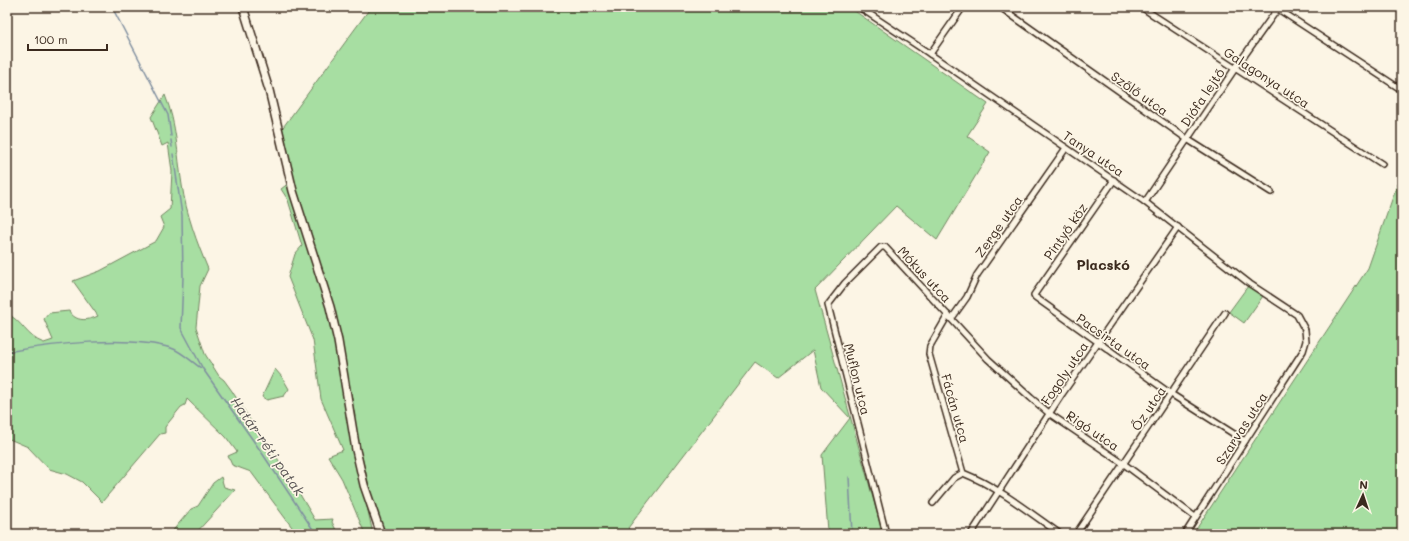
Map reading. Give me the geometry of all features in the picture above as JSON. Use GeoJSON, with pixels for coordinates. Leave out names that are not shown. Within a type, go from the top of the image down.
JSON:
{"type":"FeatureCollection","features":[{"type":"Feature","properties":{"kind":"street"},"geometry":{"type":"LineString","coordinates":[[243,7],[269,90],[293,191],[330,308],[338,341],[356,450],[364,485],[380,534]]}},
{"type":"Feature","properties":{"kind":"street","name":"Tanya utca"},"geometry":{"type":"LineString","coordinates":[[858,7],[930,54],[1145,202],[1250,284],[1297,315],[1305,330]]}},
{"type":"Feature","properties":{"kind":"street"},"geometry":{"type":"LineString","coordinates":[[930,54],[963,7]]}},
{"type":"Feature","properties":{"kind":"street","name":"Szőlő utca"},"geometry":{"type":"LineString","coordinates":[[1000,7],[1187,139],[1271,192]]}},
{"type":"Feature","properties":{"kind":"street","name":"Galagonya utca"},"geometry":{"type":"LineString","coordinates":[[1141,7],[1234,70],[1382,164]]}},
{"type":"Feature","properties":{"kind":"street"},"geometry":{"type":"LineString","coordinates":[[1279,8],[1402,90]]}},
{"type":"Feature","properties":{"kind":"street","name":"Diófa lejtő"},"geometry":{"type":"LineString","coordinates":[[1145,202],[1234,70],[1279,8]]}},
{"type":"Feature","properties":{"kind":"street","name":"Zerge utca"},"geometry":{"type":"LineString","coordinates":[[950,317],[967,297],[977,275],[1066,148]]}},
{"type":"Feature","properties":{"kind":"street","name":"Pintyő köz"},"geometry":{"type":"LineString","coordinates":[[1034,295],[1114,180]]}},
{"type":"Feature","properties":{"kind":"street","name":"Fogoly utca"},"geometry":{"type":"LineString","coordinates":[[970,534],[1098,342],[1178,227]]}},
{"type":"Feature","properties":{"kind":"street","name":"Mókus utca"},"geometry":{"type":"LineString","coordinates":[[881,247],[885,247],[950,317]]}},
{"type":"Feature","properties":{"kind":"street","name":"Muflon utca"},"geometry":{"type":"LineString","coordinates":[[881,247],[845,283],[828,305],[886,534]]}},
{"type":"Feature","properties":{"kind":"street","name":"Pacsirta utca"},"geometry":{"type":"LineString","coordinates":[[1034,295],[1171,394],[1244,441]]}},
{"type":"Feature","properties":{"kind":"street","name":"Őz utca"},"geometry":{"type":"LineString","coordinates":[[1076,534],[1225,313]]}},
{"type":"Feature","properties":{"kind":"street","name":"Rigó utca"},"geometry":{"type":"LineString","coordinates":[[950,317],[988,359],[1050,414],[1124,464],[1196,517]]}},
{"type":"Feature","properties":{"kind":"street","name":"Fácán utca"},"geometry":{"type":"LineString","coordinates":[[950,317],[930,346],[929,354],[963,472]]}},
{"type":"Feature","properties":{"kind":"street","name":"Szarvas utca"},"geometry":{"type":"LineString","coordinates":[[1184,534],[1303,351],[1306,341],[1305,330]]}},
{"type":"Feature","properties":{"kind":"street"},"geometry":{"type":"LineString","coordinates":[[933,503],[954,478],[963,472],[998,490],[1060,534]]}},
{"type":"Feature","properties":{"kind":"green space"},"geometry":{"type":"Polygon","coordinates":[[[371,7],[849,7],[988,104],[967,136],[990,152],[937,240],[896,206],[815,290],[883,534],[826,534],[828,531],[822,455],[850,418],[821,387],[813,350],[778,378],[755,362],[628,528],[634,534],[381,534],[343,380],[354,446],[373,534],[365,534],[342,479],[328,456],[343,450],[321,399],[313,340],[288,277],[295,254],[302,246],[288,200],[281,189],[293,180],[281,130],[371,7]]]}},
{"type":"Feature","properties":{"kind":"green space"},"geometry":{"type":"Polygon","coordinates":[[[165,95],[172,117],[186,206],[208,269],[200,286],[196,327],[205,354],[219,376],[232,391],[260,436],[270,445],[315,520],[333,519],[332,522],[338,534],[297,534],[251,472],[232,465],[228,456],[237,452],[226,437],[187,399],[185,405],[181,407],[165,427],[165,433],[160,434],[102,502],[82,482],[67,474],[49,469],[28,447],[7,438],[7,314],[17,320],[33,337],[44,343],[53,340],[44,319],[49,313],[69,311],[72,315],[82,320],[98,316],[73,281],[100,271],[156,241],[164,227],[160,217],[170,209],[172,171],[168,143],[162,146],[151,117],[165,95]]]}},
{"type":"Feature","properties":{"kind":"green space"},"geometry":{"type":"Polygon","coordinates":[[[1402,171],[1402,534],[1193,534],[1368,268],[1402,171]]]}},
{"type":"Feature","properties":{"kind":"green space"},"geometry":{"type":"Polygon","coordinates":[[[1248,286],[1263,296],[1244,323],[1229,312],[1248,286]]]}},
{"type":"Feature","properties":{"kind":"green space"},"geometry":{"type":"Polygon","coordinates":[[[275,369],[289,389],[284,396],[267,400],[262,397],[275,369]]]}},
{"type":"Feature","properties":{"kind":"green space"},"geometry":{"type":"Polygon","coordinates":[[[221,477],[224,487],[235,490],[195,534],[170,534],[191,509],[198,506],[213,483],[221,477]]]}},
{"type":"Feature","properties":{"kind":"waterway"},"geometry":{"type":"LineString","coordinates":[[112,7],[168,115],[171,136]]}},
{"type":"Feature","properties":{"kind":"waterway"},"geometry":{"type":"LineString","coordinates":[[171,140],[172,147]]}},
{"type":"Feature","properties":{"kind":"waterway","name":"Határ-réti patak"},"geometry":{"type":"LineString","coordinates":[[173,154],[182,215],[183,277],[181,328],[203,369],[262,453],[316,534]]}},
{"type":"Feature","properties":{"kind":"waterway"},"geometry":{"type":"LineString","coordinates":[[7,352],[45,346],[89,342],[134,342],[154,344],[175,349],[201,368]]}},
{"type":"Feature","properties":{"kind":"waterway"},"geometry":{"type":"LineString","coordinates":[[849,477],[852,534]]}},
{"type":"Feature","properties":{"kind":"district","name":"Placskó"},"geometry":{"type":"Point","coordinates":[1103,264]}}]}
